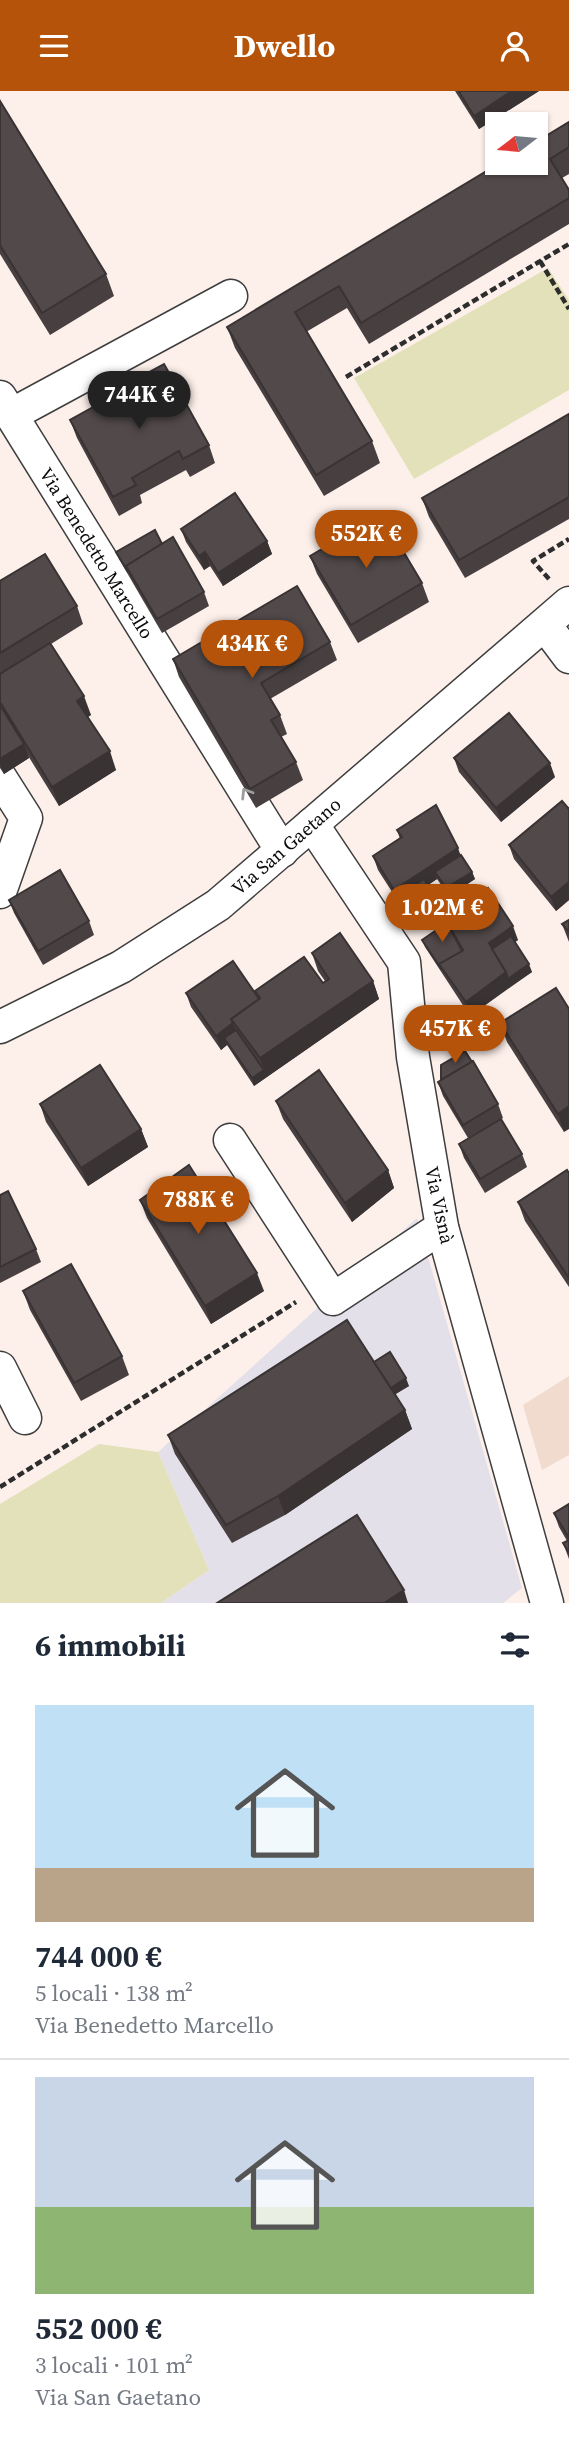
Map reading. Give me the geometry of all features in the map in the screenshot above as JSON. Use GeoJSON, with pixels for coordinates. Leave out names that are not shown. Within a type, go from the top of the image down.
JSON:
{"type":"FeatureCollection","features":[{"type":"Feature","properties":{"kind":"street"},"geometry":{"type":"LineString","coordinates":[[6,406],[231,296]]}},
{"type":"Feature","properties":{"kind":"street","name":"Via Benedetto Marcello"},"geometry":{"type":"LineString","coordinates":[[6,406],[282,851]]}},
{"type":"Feature","properties":{"kind":"street","name":"Via San Gaetano"},"geometry":{"type":"LineString","coordinates":[[0,1027],[121,967],[218,905],[545,625],[563,595]]}},
{"type":"Feature","properties":{"kind":"street"},"geometry":{"type":"LineString","coordinates":[[545,625],[569,657]]}},
{"type":"Feature","properties":{"kind":"street"},"geometry":{"type":"LineString","coordinates":[[0,777],[26,818],[0,892]]}},
{"type":"Feature","properties":{"kind":"street","name":"Via Visnà"},"geometry":{"type":"LineString","coordinates":[[312,824],[404,962],[413,1056],[442,1227],[547,1603]]}},
{"type":"Feature","properties":{"kind":"street"},"geometry":{"type":"LineString","coordinates":[[230,1140],[333,1299],[442,1227]]}},
{"type":"Feature","properties":{"kind":"street"},"geometry":{"type":"LineString","coordinates":[[0,1368],[25,1418]]}},
{"type":"Feature","properties":{"kind":"path"},"geometry":{"type":"LineString","coordinates":[[346,377],[569,244]]}},
{"type":"Feature","properties":{"kind":"path"},"geometry":{"type":"LineString","coordinates":[[540,261],[569,309]]}},
{"type":"Feature","properties":{"kind":"path"},"geometry":{"type":"LineString","coordinates":[[563,595],[533,561],[569,539]]}},
{"type":"Feature","properties":{"kind":"path"},"geometry":{"type":"LineString","coordinates":[[0,1487],[324,1285]]}},
{"type":"Feature","properties":{"kind":"shaded area"},"geometry":{"type":"Polygon","coordinates":[[[548,268],[569,300],[569,390],[414,479],[354,378],[548,268]]]}},
{"type":"Feature","properties":{"kind":"shaded area"},"geometry":{"type":"Polygon","coordinates":[[[417,1218],[522,1588],[503,1603],[161,1603],[209,1570],[158,1452],[417,1218]]]}},
{"type":"Feature","properties":{"kind":"shaded area"},"geometry":{"type":"Polygon","coordinates":[[[569,1376],[569,1455],[542,1470],[523,1405],[569,1376]]]}},
{"type":"Feature","properties":{"kind":"shaded area"},"geometry":{"type":"Polygon","coordinates":[[[99,1444],[158,1452],[209,1570],[161,1603],[0,1603],[0,1504],[99,1444]]]}},
{"type":"Feature","properties":{"kind":"building"},"geometry":{"type":"Polygon","coordinates":[[[512,91],[474,116],[459,92],[512,91]]]}},
{"type":"Feature","properties":{"kind":"building"},"geometry":{"type":"Polygon","coordinates":[[[0,101],[106,274],[42,313],[0,245],[0,101]]]}},
{"type":"Feature","properties":{"kind":"building"},"geometry":{"type":"Polygon","coordinates":[[[569,122],[569,147],[550,159],[569,190],[569,198],[361,323],[339,286],[295,312],[372,441],[316,475],[227,327],[485,172],[485,175],[548,175],[548,135],[569,122]]]}},
{"type":"Feature","properties":{"kind":"building"},"geometry":{"type":"Polygon","coordinates":[[[164,364],[209,445],[183,459],[179,451],[132,478],[136,485],[113,497],[70,420],[104,401],[107,406],[143,386],[138,378],[164,364]]]}},
{"type":"Feature","properties":{"kind":"building"},"geometry":{"type":"Polygon","coordinates":[[[569,414],[569,497],[459,560],[422,498],[569,414]]]}},
{"type":"Feature","properties":{"kind":"building"},"geometry":{"type":"Polygon","coordinates":[[[235,493],[267,541],[218,573],[205,552],[199,556],[181,529],[235,493]]]}},
{"type":"Feature","properties":{"kind":"building"},"geometry":{"type":"Polygon","coordinates":[[[381,514],[422,583],[351,625],[310,556],[381,514]]]}},
{"type":"Feature","properties":{"kind":"building"},"geometry":{"type":"Polygon","coordinates":[[[155,530],[162,544],[126,566],[128,572],[116,552],[155,530]]]}},
{"type":"Feature","properties":{"kind":"building"},"geometry":{"type":"Polygon","coordinates":[[[173,537],[204,592],[157,619],[126,566],[173,537]]]}},
{"type":"Feature","properties":{"kind":"building"},"geometry":{"type":"Polygon","coordinates":[[[45,554],[77,606],[0,653],[0,581],[45,554]]]}},
{"type":"Feature","properties":{"kind":"building"},"geometry":{"type":"Polygon","coordinates":[[[297,586],[330,642],[261,683],[280,715],[271,720],[296,762],[250,789],[173,659],[297,586]]]}},
{"type":"Feature","properties":{"kind":"building"},"geometry":{"type":"Polygon","coordinates":[[[50,643],[84,696],[77,701],[110,751],[52,787],[0,702],[0,674],[50,643]]]}},
{"type":"Feature","properties":{"kind":"building"},"geometry":{"type":"Polygon","coordinates":[[[0,705],[24,744],[0,759],[0,705]]]}},
{"type":"Feature","properties":{"kind":"building"},"geometry":{"type":"Polygon","coordinates":[[[509,713],[550,763],[496,808],[454,758],[509,713]]]}},
{"type":"Feature","properties":{"kind":"building"},"geometry":{"type":"Polygon","coordinates":[[[562,801],[569,809],[569,882],[551,897],[509,845],[562,801]]]}},
{"type":"Feature","properties":{"kind":"building"},"geometry":{"type":"Polygon","coordinates":[[[436,805],[458,848],[394,890],[373,856],[402,837],[397,830],[436,805]]]}},
{"type":"Feature","properties":{"kind":"building"},"geometry":{"type":"Polygon","coordinates":[[[461,855],[472,872],[446,888],[435,872],[461,855]]]}},
{"type":"Feature","properties":{"kind":"building"},"geometry":{"type":"Polygon","coordinates":[[[60,870],[89,921],[38,951],[9,900],[60,870]]]}},
{"type":"Feature","properties":{"kind":"building"},"geometry":{"type":"Polygon","coordinates":[[[424,879],[434,896],[407,913],[396,897],[424,879]]]}},
{"type":"Feature","properties":{"kind":"building"},"geometry":{"type":"Polygon","coordinates":[[[488,888],[513,926],[489,943],[506,972],[466,1002],[439,964],[463,950],[444,917],[488,888]]]}},
{"type":"Feature","properties":{"kind":"building"},"geometry":{"type":"Polygon","coordinates":[[[569,920],[569,932],[562,924],[569,920]]]}},
{"type":"Feature","properties":{"kind":"building"},"geometry":{"type":"Polygon","coordinates":[[[447,923],[462,951],[439,964],[442,970],[422,940],[447,923]]]}},
{"type":"Feature","properties":{"kind":"building"},"geometry":{"type":"Polygon","coordinates":[[[340,933],[373,981],[260,1058],[231,1019],[260,998],[255,991],[304,957],[323,983],[329,979],[312,953],[340,933]]]}},
{"type":"Feature","properties":{"kind":"building"},"geometry":{"type":"Polygon","coordinates":[[[511,936],[529,964],[508,979],[492,949],[511,936]]]}},
{"type":"Feature","properties":{"kind":"building"},"geometry":{"type":"Polygon","coordinates":[[[233,961],[259,999],[231,1019],[233,1023],[216,1036],[186,993],[233,961]]]}},
{"type":"Feature","properties":{"kind":"building"},"geometry":{"type":"Polygon","coordinates":[[[556,988],[569,1009],[569,1106],[558,1114],[500,1023],[556,988]]]}},
{"type":"Feature","properties":{"kind":"building"},"geometry":{"type":"Polygon","coordinates":[[[236,1030],[264,1070],[252,1078],[224,1038],[236,1030]]]}},
{"type":"Feature","properties":{"kind":"building"},"geometry":{"type":"Polygon","coordinates":[[[465,1051],[472,1062],[441,1080],[441,1065],[465,1051]]]}},
{"type":"Feature","properties":{"kind":"building"},"geometry":{"type":"Polygon","coordinates":[[[473,1061],[498,1104],[463,1125],[438,1082],[473,1061]]]}},
{"type":"Feature","properties":{"kind":"building"},"geometry":{"type":"Polygon","coordinates":[[[100,1065],[141,1129],[81,1168],[40,1104],[100,1065]]]}},
{"type":"Feature","properties":{"kind":"building"},"geometry":{"type":"Polygon","coordinates":[[[319,1070],[388,1170],[345,1203],[276,1101],[319,1070]]]}},
{"type":"Feature","properties":{"kind":"building"},"geometry":{"type":"Polygon","coordinates":[[[501,1119],[522,1154],[480,1179],[459,1144],[501,1119]]]}},
{"type":"Feature","properties":{"kind":"building"},"geometry":{"type":"Polygon","coordinates":[[[189,1165],[257,1273],[205,1306],[140,1200],[189,1165]]]}},
{"type":"Feature","properties":{"kind":"building"},"geometry":{"type":"Polygon","coordinates":[[[567,1170],[569,1173],[569,1278],[518,1202],[567,1170]]]}},
{"type":"Feature","properties":{"kind":"building"},"geometry":{"type":"Polygon","coordinates":[[[8,1191],[36,1249],[0,1267],[0,1195],[8,1191]]]}},
{"type":"Feature","properties":{"kind":"building"},"geometry":{"type":"Polygon","coordinates":[[[71,1264],[122,1356],[74,1383],[23,1291],[71,1264]]]}},
{"type":"Feature","properties":{"kind":"building"},"geometry":{"type":"Polygon","coordinates":[[[347,1320],[405,1410],[278,1496],[226,1525],[168,1435],[347,1320]]]}},
{"type":"Feature","properties":{"kind":"building"},"geometry":{"type":"Polygon","coordinates":[[[390,1352],[406,1378],[391,1388],[374,1362],[390,1352]]]}},
{"type":"Feature","properties":{"kind":"building"},"geometry":{"type":"Polygon","coordinates":[[[569,1504],[569,1538],[554,1513],[569,1504]]]}},
{"type":"Feature","properties":{"kind":"building"},"geometry":{"type":"Polygon","coordinates":[[[357,1515],[404,1590],[384,1603],[217,1603],[357,1515]]]}},
{"type":"Feature","properties":{"kind":"building"},"geometry":{"type":"Polygon","coordinates":[[[569,1540],[569,1553],[563,1543],[569,1540]]]}}]}
